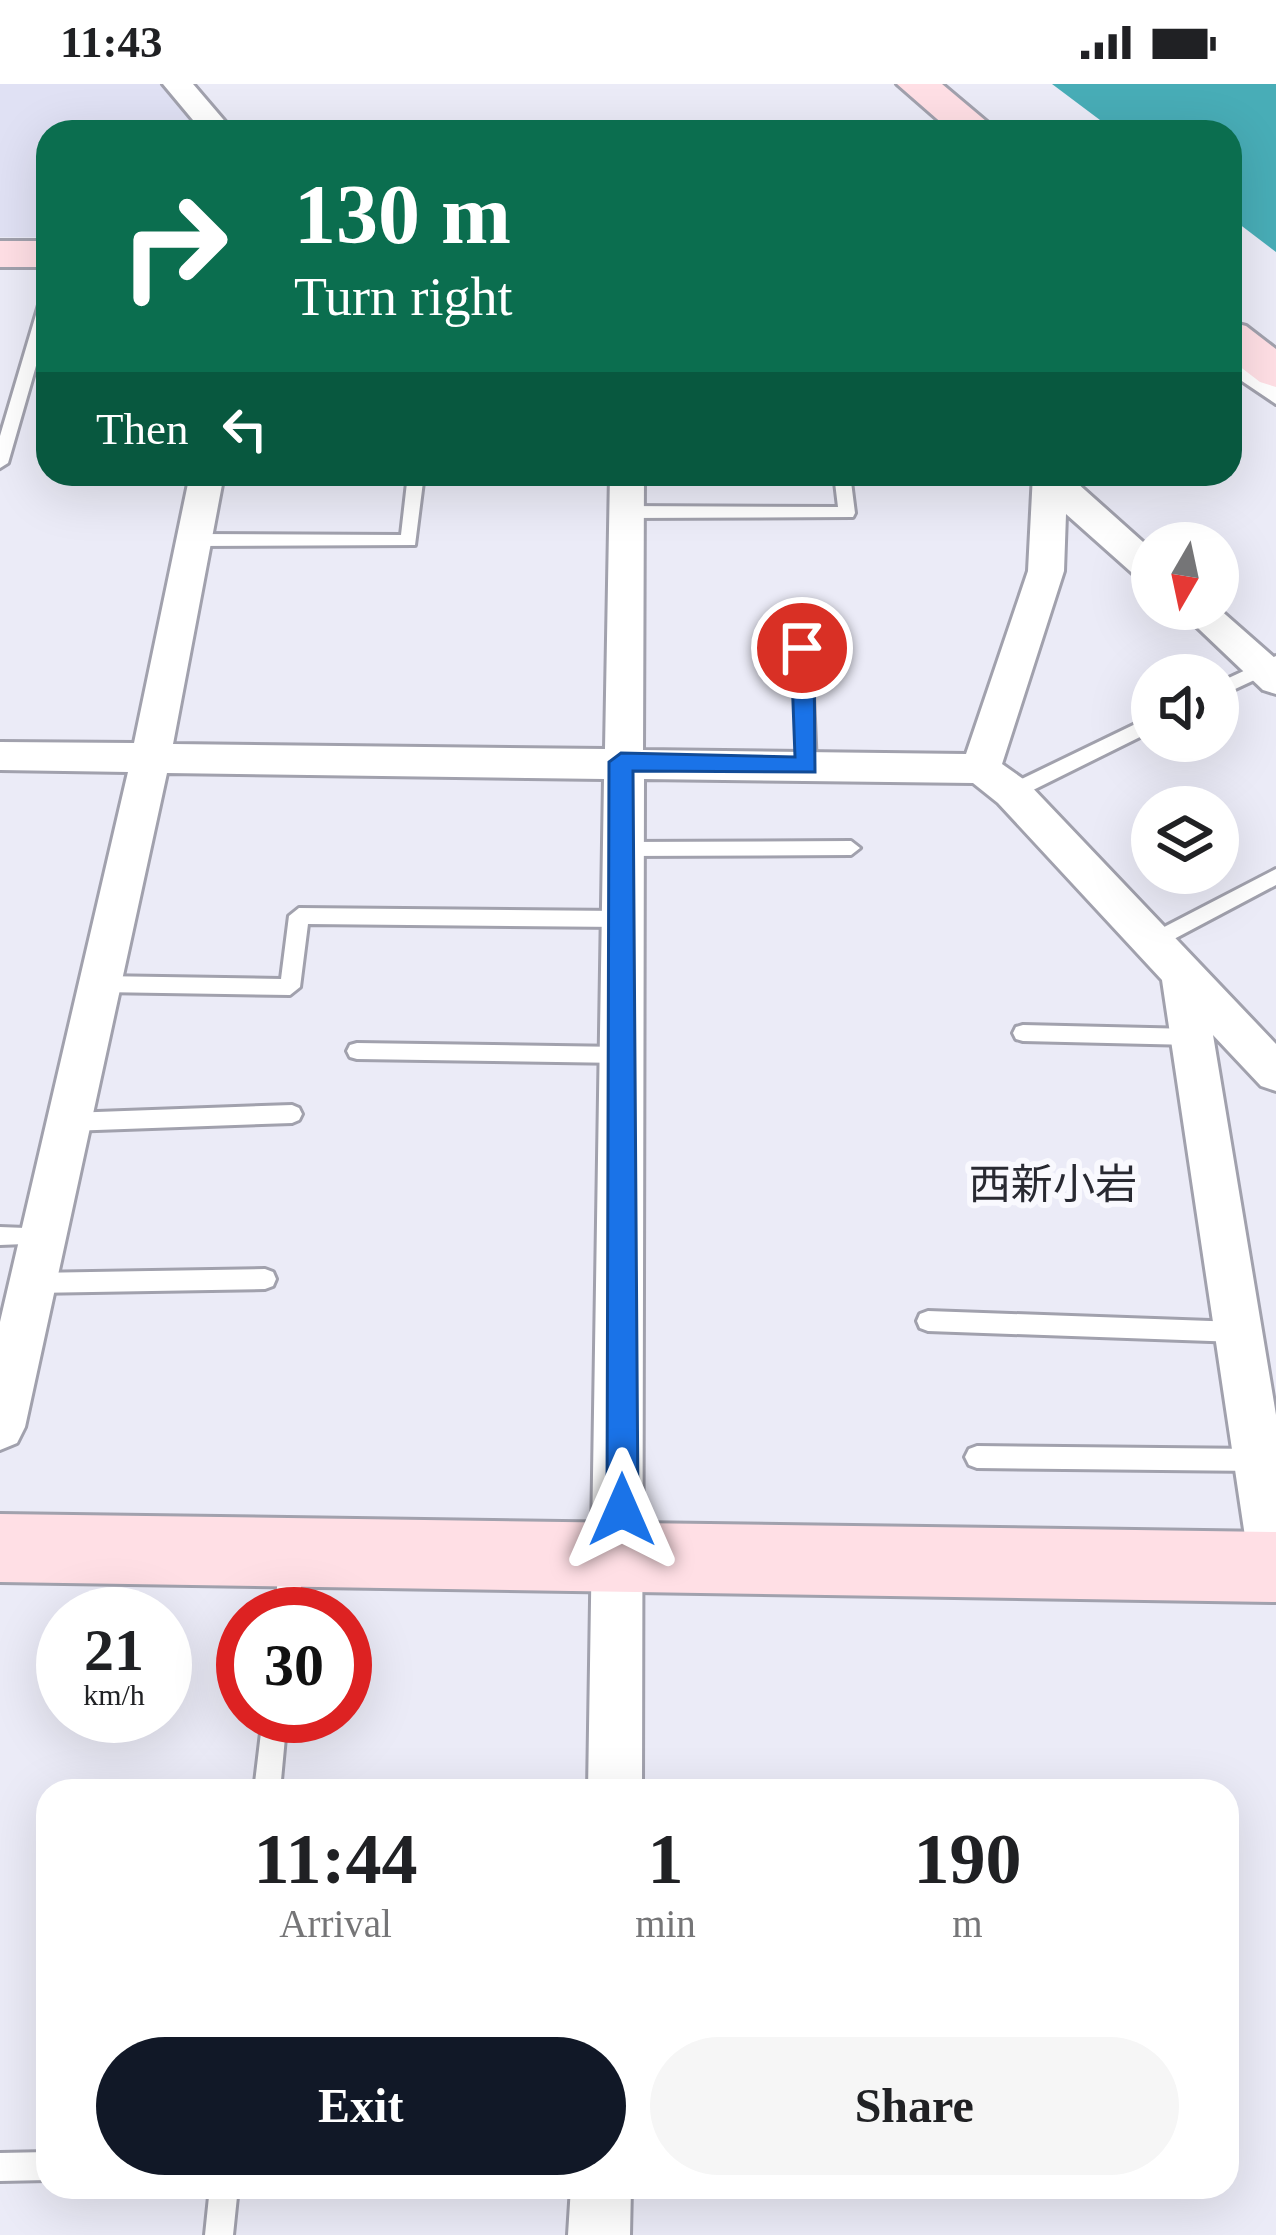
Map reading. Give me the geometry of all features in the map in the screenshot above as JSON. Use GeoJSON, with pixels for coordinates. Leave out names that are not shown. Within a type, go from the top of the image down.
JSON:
{"type":"FeatureCollection","features":[{"type":"Feature","properties":{"kind":"street"},"geometry":{"type":"LineString","coordinates":[[177,84],[208,120]]}},
{"type":"Feature","properties":{"kind":"street"},"geometry":{"type":"LineString","coordinates":[[916,84],[962,120]]}},
{"type":"Feature","properties":{"kind":"street"},"geometry":{"type":"LineString","coordinates":[[0,254],[36,254]]}},
{"type":"Feature","properties":{"kind":"street"},"geometry":{"type":"LineString","coordinates":[[1242,345],[1276,372]]}},
{"type":"Feature","properties":{"kind":"street"},"geometry":{"type":"LineString","coordinates":[[1242,366],[1276,393]]}},
{"type":"Feature","properties":{"kind":"street"},"geometry":{"type":"LineString","coordinates":[[0,1427],[151,757],[205,486]]}},
{"type":"Feature","properties":{"kind":"street"},"geometry":{"type":"LineString","coordinates":[[997,781],[1046,571],[1050,486]]}},
{"type":"Feature","properties":{"kind":"street"},"geometry":{"type":"LineString","coordinates":[[1060,486],[1131,551]]}},
{"type":"Feature","properties":{"kind":"street"},"geometry":{"type":"LineString","coordinates":[[615,1779],[622,1555],[621,762],[626,493]]}},
{"type":"Feature","properties":{"kind":"street"},"geometry":{"type":"LineString","coordinates":[[1222,630],[1272,670]]}},
{"type":"Feature","properties":{"kind":"street"},"geometry":{"type":"LineString","coordinates":[[0,756],[807,766],[997,781],[1276,1073]]}},
{"type":"Feature","properties":{"kind":"street"},"geometry":{"type":"LineString","coordinates":[[0,1547],[290,1582],[622,1555],[1276,1568],[1183,980]]}},
{"type":"Feature","properties":{"kind":"street"},"geometry":{"type":"LineString","coordinates":[[599,2235],[600,2199]]}},
{"type":"Feature","properties":{"kind":"lane"},"geometry":{"type":"LineString","coordinates":[[0,463],[36,339]]}},
{"type":"Feature","properties":{"kind":"lane"},"geometry":{"type":"LineString","coordinates":[[194,540],[409,541],[415,486]]}},
{"type":"Feature","properties":{"kind":"lane"},"geometry":{"type":"LineString","coordinates":[[626,493],[847,513],[844,486]]}},
{"type":"Feature","properties":{"kind":"lane"},"geometry":{"type":"LineString","coordinates":[[802,648],[807,766]]}},
{"type":"Feature","properties":{"kind":"lane"},"geometry":{"type":"LineString","coordinates":[[1239,683],[1272,670]]}},
{"type":"Feature","properties":{"kind":"lane"},"geometry":{"type":"LineString","coordinates":[[997,781],[1131,731]]}},
{"type":"Feature","properties":{"kind":"lane"},"geometry":{"type":"LineString","coordinates":[[622,849],[851,848]]}},
{"type":"Feature","properties":{"kind":"lane"},"geometry":{"type":"LineString","coordinates":[[1150,943],[1276,876]]}},
{"type":"Feature","properties":{"kind":"lane"},"geometry":{"type":"LineString","coordinates":[[100,984],[290,987],[299,916],[622,919]]}},
{"type":"Feature","properties":{"kind":"lane"},"geometry":{"type":"LineString","coordinates":[[1023,1033],[1192,1036]]}},
{"type":"Feature","properties":{"kind":"lane"},"geometry":{"type":"LineString","coordinates":[[357,1051],[622,1055]]}},
{"type":"Feature","properties":{"kind":"lane"},"geometry":{"type":"LineString","coordinates":[[69,1122],[292,1114]]}},
{"type":"Feature","properties":{"kind":"lane"},"geometry":{"type":"LineString","coordinates":[[0,1236],[43,1236]]}},
{"type":"Feature","properties":{"kind":"lane"},"geometry":{"type":"LineString","coordinates":[[33,1283],[266,1279]]}},
{"type":"Feature","properties":{"kind":"lane"},"geometry":{"type":"LineString","coordinates":[[928,1322],[1238,1332]]}},
{"type":"Feature","properties":{"kind":"lane"},"geometry":{"type":"LineString","coordinates":[[977,1456],[1258,1460]]}},
{"type":"Feature","properties":{"kind":"lane"},"geometry":{"type":"LineString","coordinates":[[268,1779],[272,1743]]}},
{"type":"Feature","properties":{"kind":"lane"},"geometry":{"type":"LineString","coordinates":[[0,2167],[36,2166]]}},
{"type":"Feature","properties":{"kind":"lane"},"geometry":{"type":"LineString","coordinates":[[219,2235],[223,2199]]}},
{"type":"Feature","properties":{"kind":"shaded area"},"geometry":{"type":"Polygon","coordinates":[[[0,84],[161,84],[192,120],[36,120],[36,237],[0,237],[0,84]]]}},
{"type":"Feature","properties":{"kind":"water"},"geometry":{"type":"Polygon","coordinates":[[[1052,84],[1276,84],[1276,252],[1242,226],[1242,120],[1100,120],[1052,84]]]}},
{"type":"Feature","properties":{"kind":"district","name":"西新小岩"},"geometry":{"type":"Point","coordinates":[1053,1184]}},
{"type":"Feature","properties":{"kind":"route"},"geometry":{"type":"LineString","coordinates":[[622,1510],[621,762],[807,766],[802,648]]}}]}
